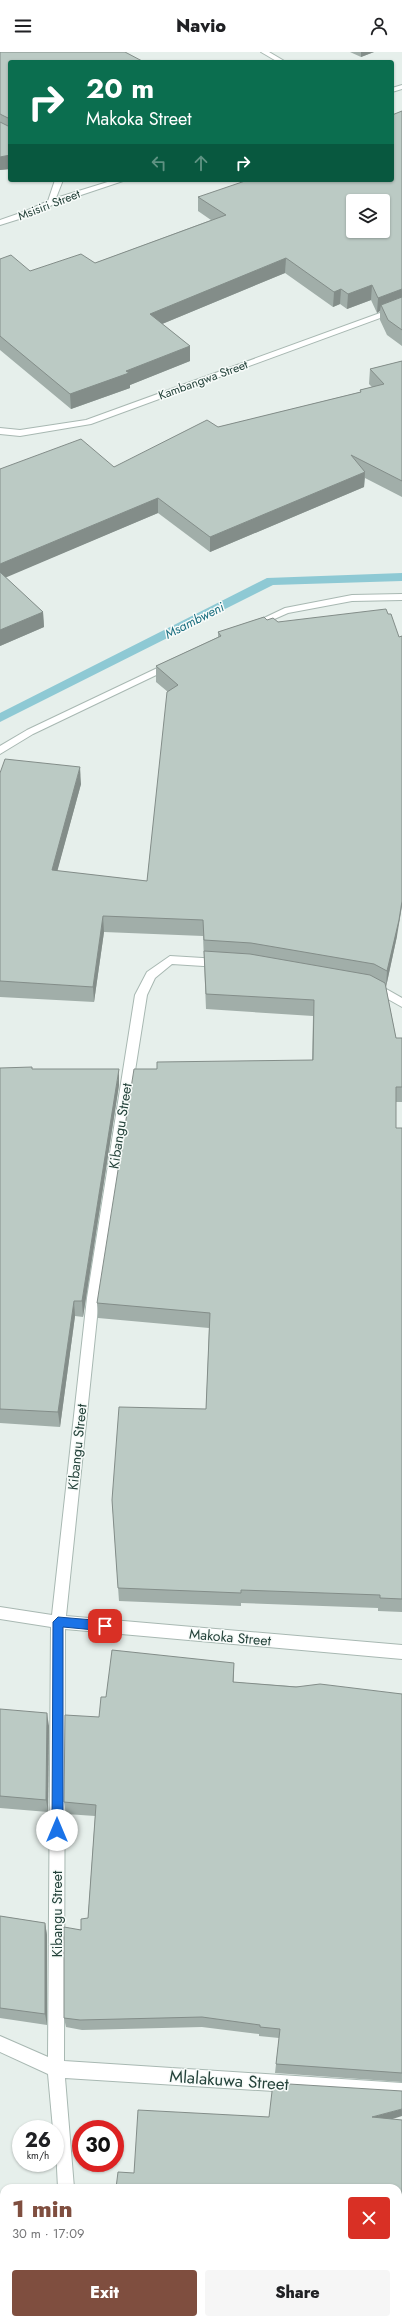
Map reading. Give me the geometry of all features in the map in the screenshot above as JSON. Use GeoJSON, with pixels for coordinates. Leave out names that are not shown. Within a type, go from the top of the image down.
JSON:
{"type":"FeatureCollection","features":[{"type":"Feature","properties":{"kind":"street"},"geometry":{"type":"LineString","coordinates":[[264,52],[279,60]]}},
{"type":"Feature","properties":{"kind":"street"},"geometry":{"type":"LineString","coordinates":[[50,202],[58,182]]}},
{"type":"Feature","properties":{"kind":"street","name":"Msisiri Street"},"geometry":{"type":"LineString","coordinates":[[0,223],[28,213],[50,202],[115,182]]}},
{"type":"Feature","properties":{"kind":"street","name":"Kambangwa Street"},"geometry":{"type":"LineString","coordinates":[[0,431],[20,433],[88,422],[402,307]]}},
{"type":"Feature","properties":{"kind":"street"},"geometry":{"type":"LineString","coordinates":[[243,630],[285,611],[352,598],[402,597]]}},
{"type":"Feature","properties":{"kind":"street"},"geometry":{"type":"LineString","coordinates":[[0,752],[30,732],[180,660]]}},
{"type":"Feature","properties":{"kind":"street","name":"Kibangu Street"},"geometry":{"type":"LineString","coordinates":[[66,2184],[56,2069],[58,1622],[93,1298],[141,995],[151,975],[170,960],[235,964]]}},
{"type":"Feature","properties":{"kind":"street"},"geometry":{"type":"LineString","coordinates":[[364,984],[372,985],[402,1003]]}},
{"type":"Feature","properties":{"kind":"street","name":"Makoka Street"},"geometry":{"type":"LineString","coordinates":[[0,1613],[58,1622],[402,1652]]}},
{"type":"Feature","properties":{"kind":"street"},"geometry":{"type":"LineString","coordinates":[[0,2044],[56,2069]]}},
{"type":"Feature","properties":{"kind":"street","name":"Mlalakuwa Street"},"geometry":{"type":"LineString","coordinates":[[56,2069],[402,2091]]}},
{"type":"Feature","properties":{"kind":"building"},"geometry":{"type":"Polygon","coordinates":[[[0,52],[125,52],[140,60],[8,60],[8,118],[0,114],[0,52]]]}},
{"type":"Feature","properties":{"kind":"building"},"geometry":{"type":"Polygon","coordinates":[[[402,111],[402,289],[378,298],[372,285],[348,294],[341,289],[334,292],[286,258],[150,314],[190,346],[126,371],[129,373],[70,394],[0,336],[0,259],[11,255],[30,271],[81,254],[95,263],[226,215],[198,197],[242,182],[394,182],[394,114],[402,111]]]}},
{"type":"Feature","properties":{"kind":"building"},"geometry":{"type":"Polygon","coordinates":[[[0,122],[8,126],[8,155],[0,157],[0,122]]]}},
{"type":"Feature","properties":{"kind":"building"},"geometry":{"type":"Polygon","coordinates":[[[402,297],[402,330],[388,320],[381,305],[402,297]]]}},
{"type":"Feature","properties":{"kind":"building"},"geometry":{"type":"Polygon","coordinates":[[[402,361],[402,481],[351,455],[365,472],[210,537],[158,498],[0,564],[0,469],[81,439],[114,467],[207,420],[218,427],[361,392],[360,390],[384,384],[370,369],[402,361]]]}},
{"type":"Feature","properties":{"kind":"building"},"geometry":{"type":"Polygon","coordinates":[[[0,572],[43,612],[0,630],[0,572]]]}},
{"type":"Feature","properties":{"kind":"building"},"geometry":{"type":"Polygon","coordinates":[[[386,609],[388,614],[391,614],[399,637],[402,636],[402,901],[387,971],[374,964],[251,943],[204,940],[203,920],[103,916],[93,987],[0,981],[0,773],[5,759],[80,767],[52,870],[147,881],[167,692],[178,685],[156,666],[221,636],[218,632],[264,617],[267,620],[273,618],[278,622],[386,609]]]}},
{"type":"Feature","properties":{"kind":"building"},"geometry":{"type":"Polygon","coordinates":[[[204,951],[250,954],[370,975],[385,983],[396,1038],[402,1038],[402,1087],[396,1087],[396,1128],[402,1128],[402,1599],[380,1598],[380,1595],[241,1590],[241,1593],[118,1588],[112,1500],[119,1407],[206,1409],[210,1313],[97,1303],[134,1069],[157,1069],[157,1062],[313,1060],[314,1000],[206,994],[204,951]]]}},
{"type":"Feature","properties":{"kind":"building"},"geometry":{"type":"Polygon","coordinates":[[[32,1067],[32,1069],[119,1069],[82,1301],[74,1301],[58,1412],[0,1409],[0,1068],[32,1067]]]}},
{"type":"Feature","properties":{"kind":"building"},"geometry":{"type":"Polygon","coordinates":[[[112,1650],[234,1663],[233,1682],[296,1687],[320,1684],[402,1694],[402,2073],[276,2064],[280,2029],[260,2027],[260,2025],[202,2017],[80,2020],[64,2018],[64,1927],[81,1930],[81,1919],[88,1918],[96,1805],[64,1802],[65,1715],[99,1717],[101,1697],[106,1697],[112,1650]]]}},
{"type":"Feature","properties":{"kind":"building"},"geometry":{"type":"Polygon","coordinates":[[[0,1709],[47,1713],[46,1800],[0,1796],[0,1709]]]}},
{"type":"Feature","properties":{"kind":"building"},"geometry":{"type":"Polygon","coordinates":[[[0,1916],[45,1923],[45,2014],[0,2008],[0,1916]]]}},
{"type":"Feature","properties":{"kind":"building"},"geometry":{"type":"Polygon","coordinates":[[[273,2083],[402,2091],[402,2109],[372,2117],[402,2120],[402,2184],[116,2184],[118,2172],[134,2173],[138,2110],[269,2117],[273,2083]]]}},
{"type":"Feature","properties":{"kind":"waterway","name":"Msambweni"},"geometry":{"type":"LineString","coordinates":[[0,718],[271,581],[402,577]]}},
{"type":"Feature","properties":{"kind":"route"},"geometry":{"type":"LineString","coordinates":[[57,1830],[58,1622],[105,1626]]}}]}
